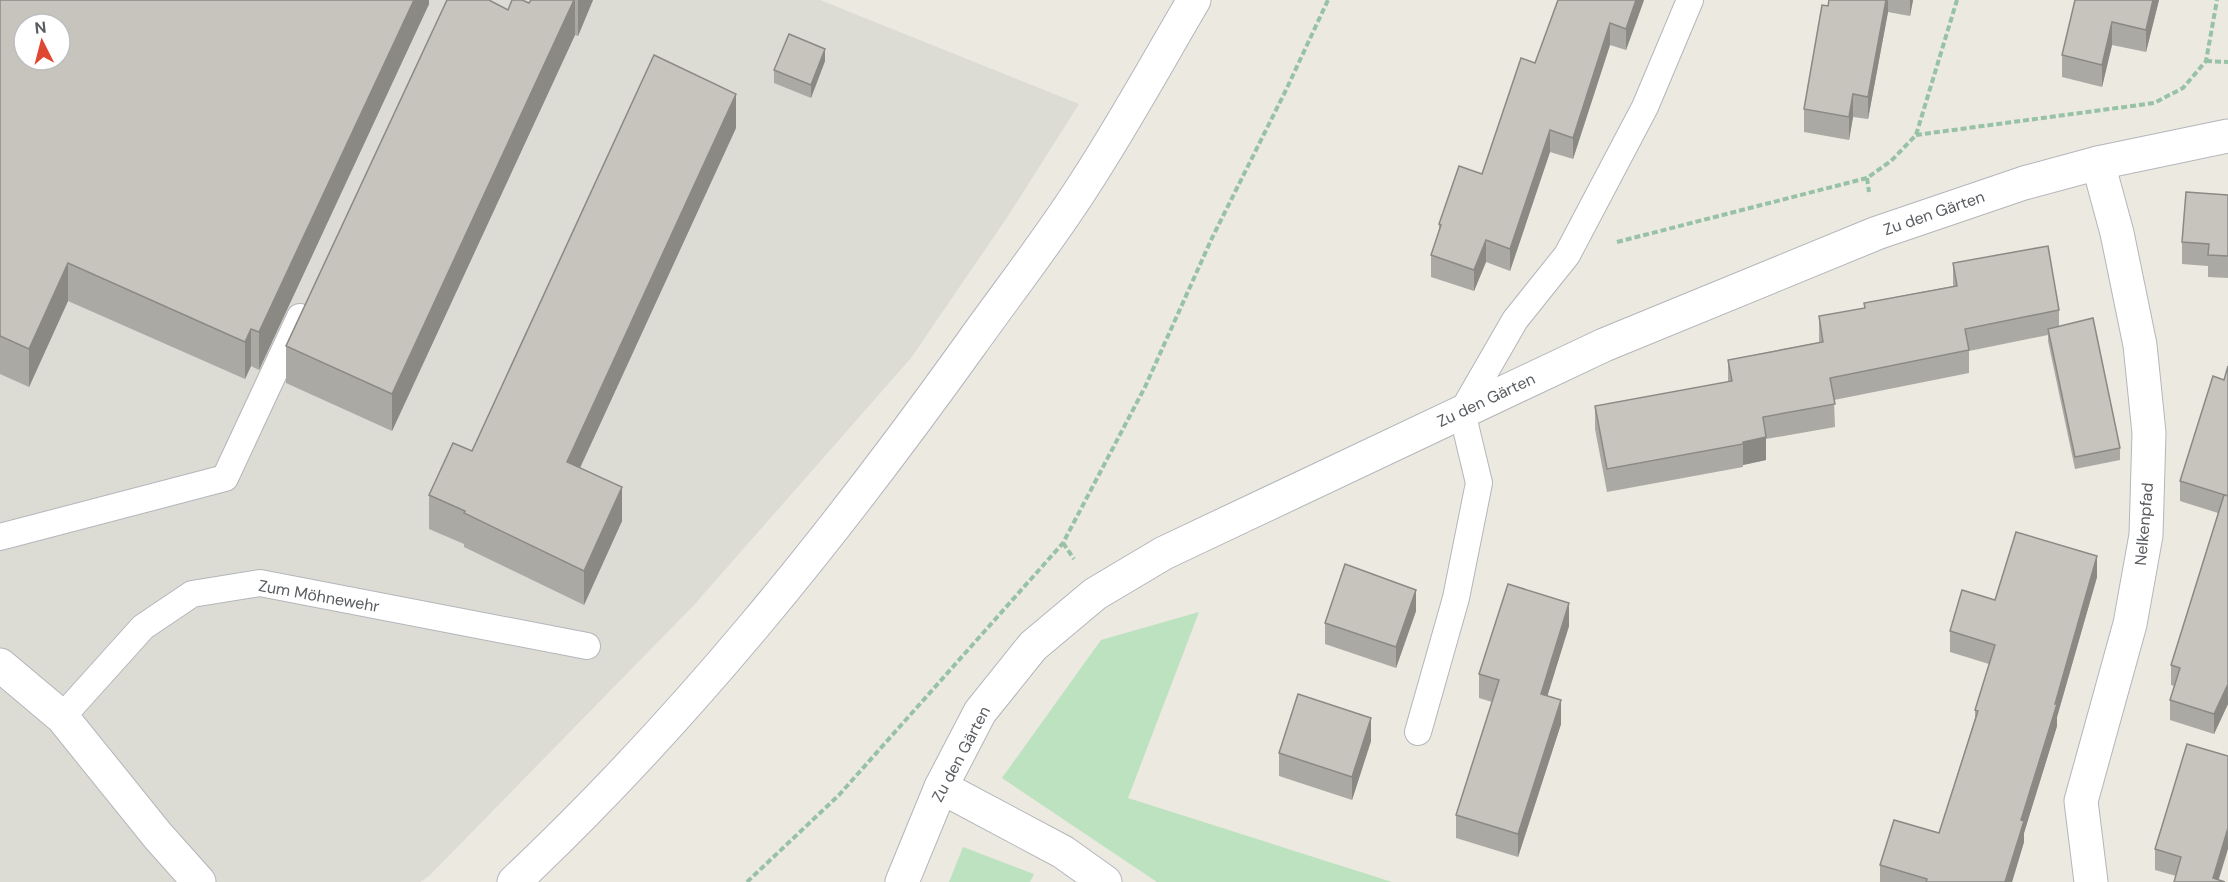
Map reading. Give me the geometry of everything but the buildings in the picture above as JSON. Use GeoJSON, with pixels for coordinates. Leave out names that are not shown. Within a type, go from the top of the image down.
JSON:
{"type":"FeatureCollection","features":[{"type":"Feature","properties":{"kind":"street"},"geometry":{"type":"LineString","coordinates":[[514,882],[561,838],[696,693],[779,597],[898,445],[1082,188],[1194,0]]}},
{"type":"Feature","properties":{"kind":"street","name":"Zu den Gärten"},"geometry":{"type":"LineString","coordinates":[[902,882],[941,787],[980,712],[1033,646],[1095,594],[1164,553],[1604,345],[1877,233],[2024,183],[2098,163],[2228,136]]}},
{"type":"Feature","properties":{"kind":"street","name":"Nelkenpfad"},"geometry":{"type":"LineString","coordinates":[[2091,882],[2081,801],[2130,624],[2146,535],[2149,433],[2140,345],[2117,233],[2098,163]]}},
{"type":"Feature","properties":{"kind":"street"},"geometry":{"type":"LineString","coordinates":[[0,665],[62,717],[158,836],[199,882]]}},
{"type":"Feature","properties":{"kind":"street"},"geometry":{"type":"LineString","coordinates":[[941,787],[1063,852],[1105,882]]}},
{"type":"Feature","properties":{"kind":"lane"},"geometry":{"type":"LineString","coordinates":[[1419,732],[1456,598],[1479,483],[1462,412],[1515,320],[1567,255],[1645,107],[1690,0]]}},
{"type":"Feature","properties":{"kind":"lane"},"geometry":{"type":"LineString","coordinates":[[0,537],[225,478],[310,295]]}},
{"type":"Feature","properties":{"kind":"lane","name":"Zum Möhnewehr"},"geometry":{"type":"LineString","coordinates":[[62,717],[143,627],[153,620],[192,594],[260,583],[587,646]]}},
{"type":"Feature","properties":{"kind":"path"},"geometry":{"type":"LineString","coordinates":[[747,882],[839,795],[1063,543],[1145,387],[1212,238],[1328,0]]}},
{"type":"Feature","properties":{"kind":"path"},"geometry":{"type":"LineString","coordinates":[[1567,255],[1867,178],[1891,161],[1916,135],[1957,0]]}},
{"type":"Feature","properties":{"kind":"path"},"geometry":{"type":"LineString","coordinates":[[1916,135],[2154,103],[2183,88],[2206,61],[2217,0]]}},
{"type":"Feature","properties":{"kind":"path"},"geometry":{"type":"LineString","coordinates":[[2206,61],[2228,62]]}},
{"type":"Feature","properties":{"kind":"shaded area"},"geometry":{"type":"Polygon","coordinates":[[[0,0],[820,0],[1079,104],[1008,216],[911,358],[694,605],[430,875],[420,882],[0,882],[0,0]]]}},
{"type":"Feature","properties":{"kind":"green space"},"geometry":{"type":"Polygon","coordinates":[[[1199,612],[1128,798],[1392,882],[1157,882],[1002,778],[1101,640],[1199,612]]]}},
{"type":"Feature","properties":{"kind":"green space"},"geometry":{"type":"Polygon","coordinates":[[[963,847],[1034,874],[1030,882],[949,882],[963,847]]]}}]}
